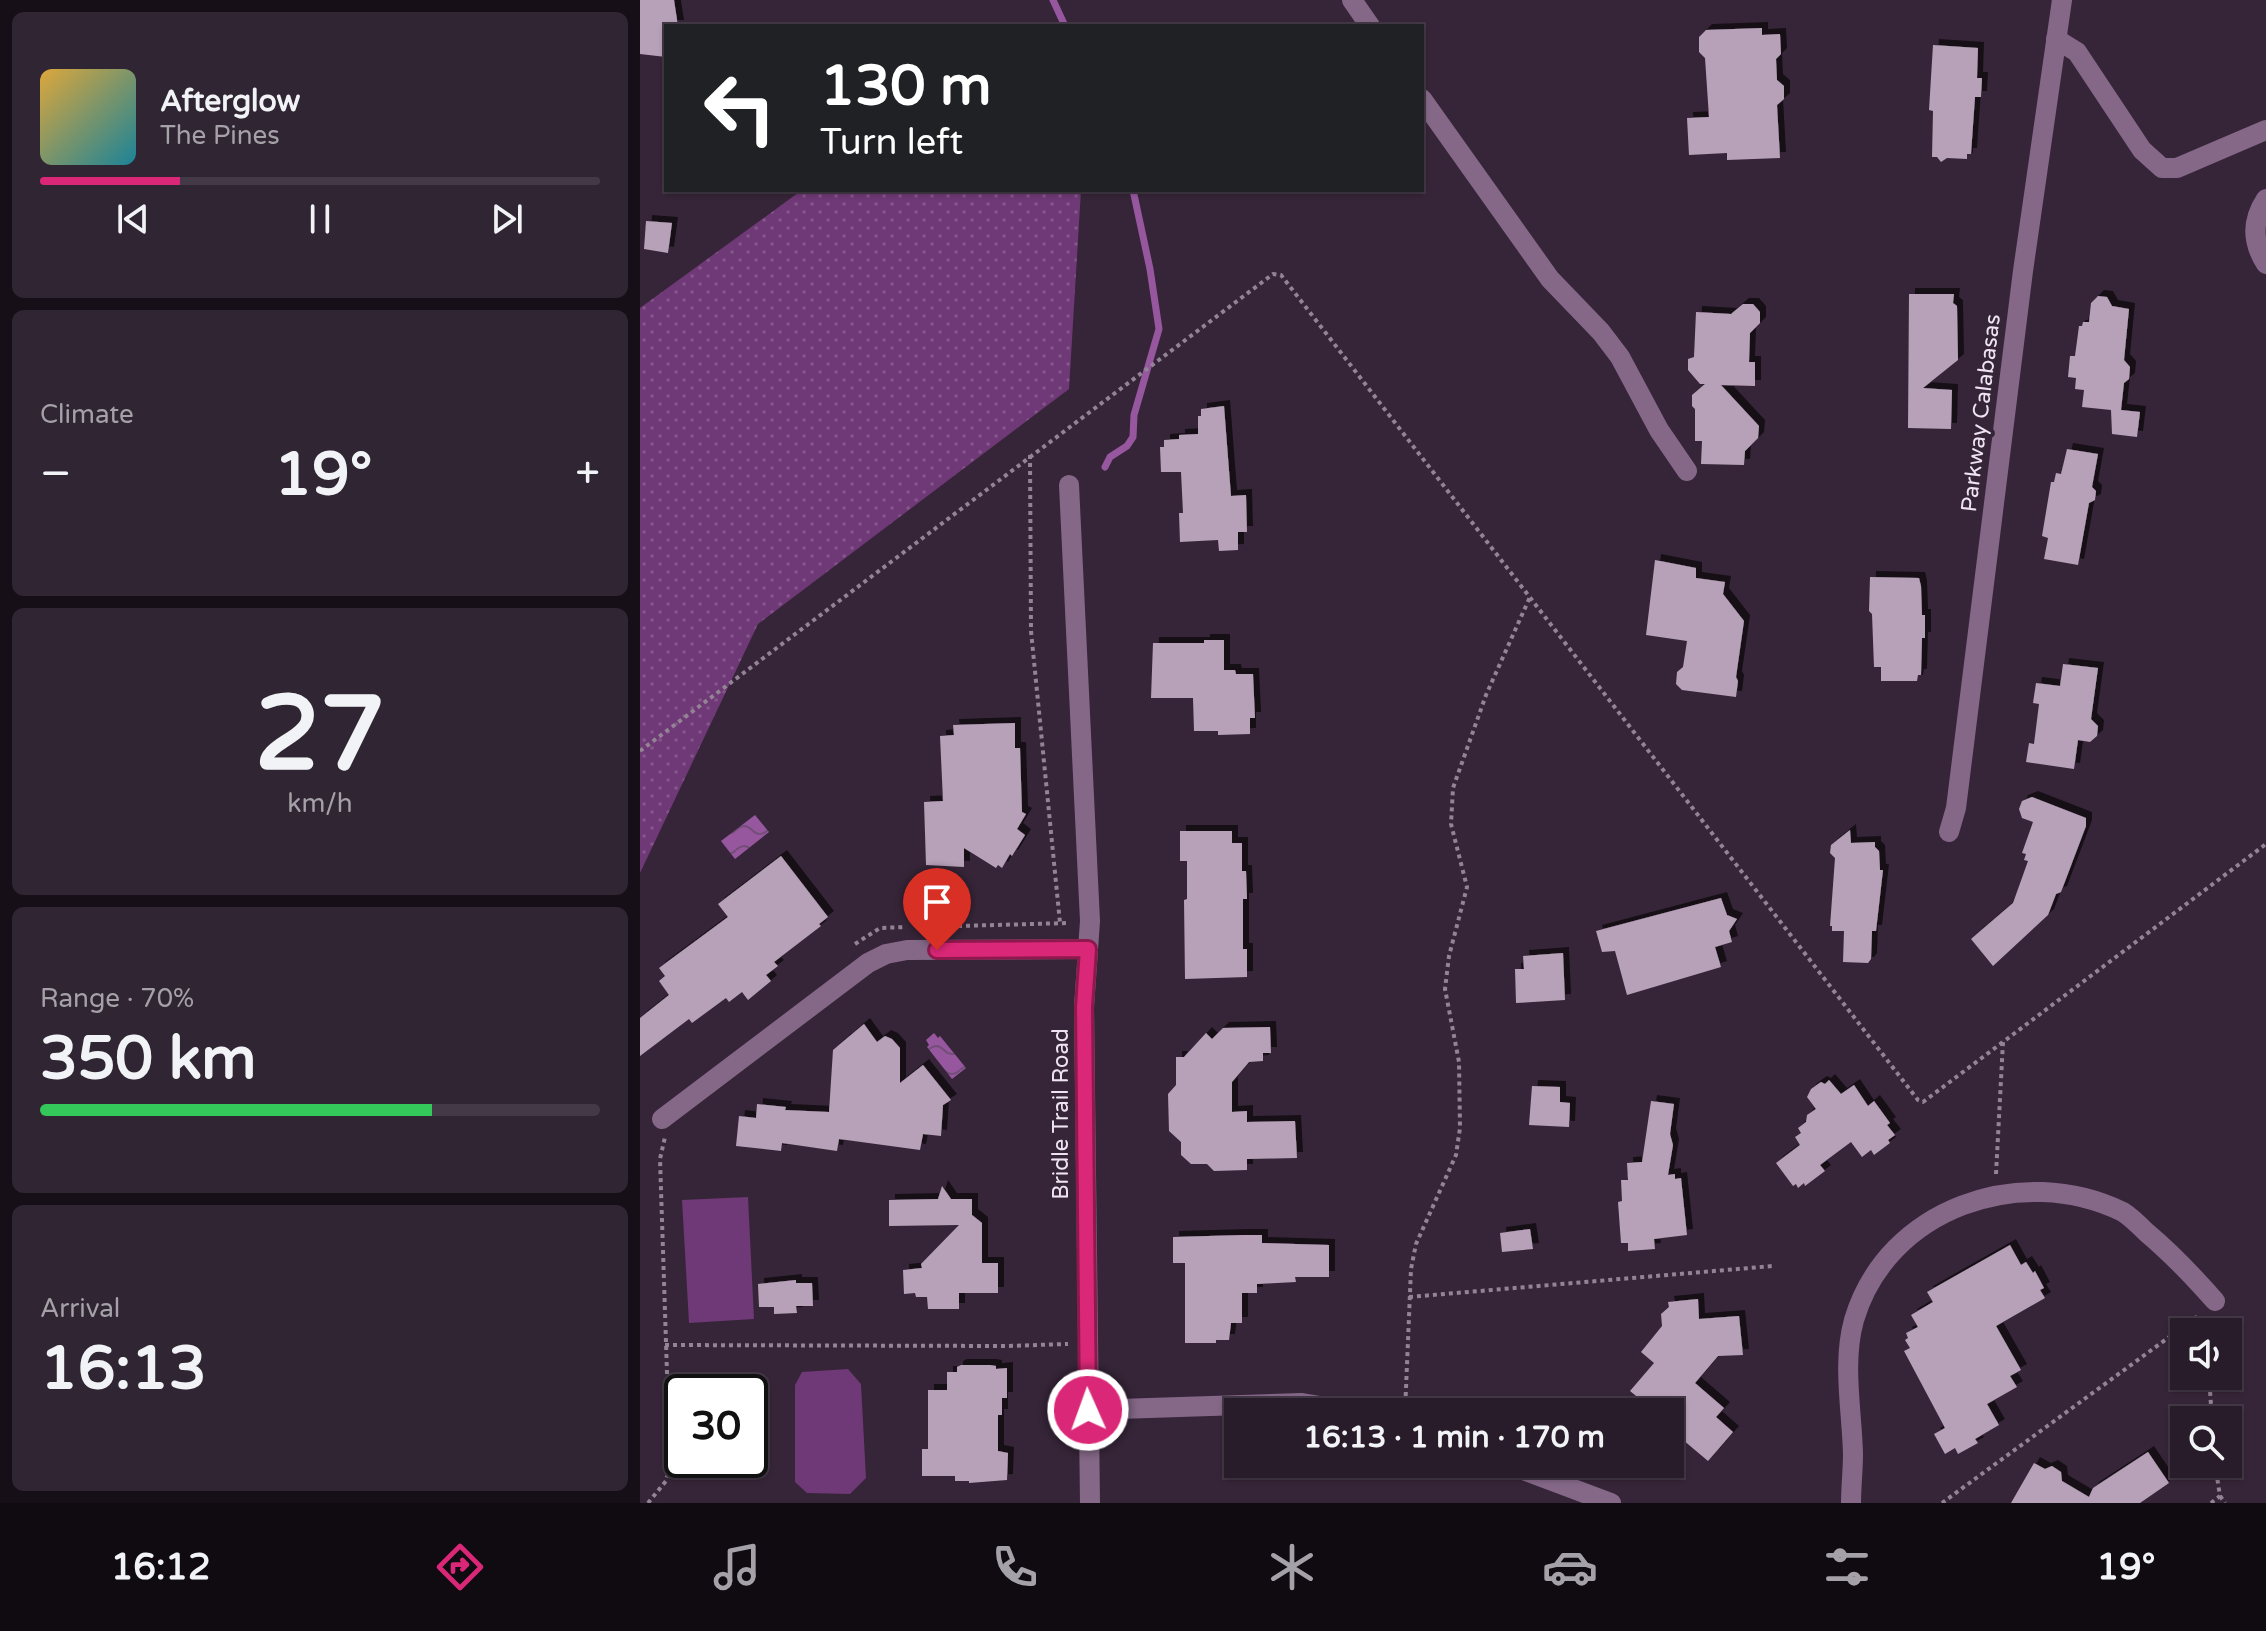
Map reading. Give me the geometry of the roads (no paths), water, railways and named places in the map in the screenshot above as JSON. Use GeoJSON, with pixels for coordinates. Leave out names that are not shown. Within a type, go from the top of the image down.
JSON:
{"type":"FeatureCollection","features":[{"type":"Feature","properties":{"kind":"street"},"geometry":{"type":"LineString","coordinates":[[1352,0],[1369,24]]}},
{"type":"Feature","properties":{"kind":"street","name":"Parkway Calabasas"},"geometry":{"type":"LineString","coordinates":[[1949,832],[1956,808],[2023,271],[2062,0]]}},
{"type":"Feature","properties":{"kind":"street"},"geometry":{"type":"LineString","coordinates":[[2056,39],[2077,52],[2142,150],[2162,168],[2177,168],[2266,130]]}},
{"type":"Feature","properties":{"kind":"street"},"geometry":{"type":"LineString","coordinates":[[1424,102],[1550,279],[1601,332],[1620,357],[1659,430],[1687,471]]}},
{"type":"Feature","properties":{"kind":"street"},"geometry":{"type":"LineString","coordinates":[[2266,199],[2259,210],[2254,231],[2259,254],[2266,264]]}},
{"type":"Feature","properties":{"kind":"street","name":"Bridle Trail Road"},"geometry":{"type":"LineString","coordinates":[[1069,485],[1090,921],[1084,1007],[1090,1503]]}},
{"type":"Feature","properties":{"kind":"street"},"geometry":{"type":"LineString","coordinates":[[662,1119],[868,963],[886,954],[907,950],[1088,949]]}},
{"type":"Feature","properties":{"kind":"street"},"geometry":{"type":"LineString","coordinates":[[1851,1503],[1853,1456],[1848,1368],[1853,1323],[1867,1285],[1885,1261],[1915,1230],[1951,1208],[1995,1196],[2043,1190],[2089,1200],[2125,1213],[2183,1264],[2215,1301]]}},
{"type":"Feature","properties":{"kind":"street"},"geometry":{"type":"LineString","coordinates":[[1088,1410],[1224,1406]]}},
{"type":"Feature","properties":{"kind":"street"},"geometry":{"type":"LineString","coordinates":[[1544,1478],[1611,1503]]}},
{"type":"Feature","properties":{"kind":"water"},"geometry":{"type":"Polygon","coordinates":[[[755,815],[769,832],[735,859],[721,841],[755,815]]]}},
{"type":"Feature","properties":{"kind":"water"},"geometry":{"type":"Polygon","coordinates":[[[934,1033],[938,1038],[940,1036],[966,1068],[952,1079],[927,1047],[926,1040],[934,1033]]]}},
{"type":"Feature","properties":{"kind":"waterway"},"geometry":{"type":"LineString","coordinates":[[1053,0],[1064,24]]}},
{"type":"Feature","properties":{"kind":"waterway"},"geometry":{"type":"LineString","coordinates":[[1105,467],[1110,457],[1127,446],[1133,437],[1134,415],[1159,329],[1133,192]]}}]}
